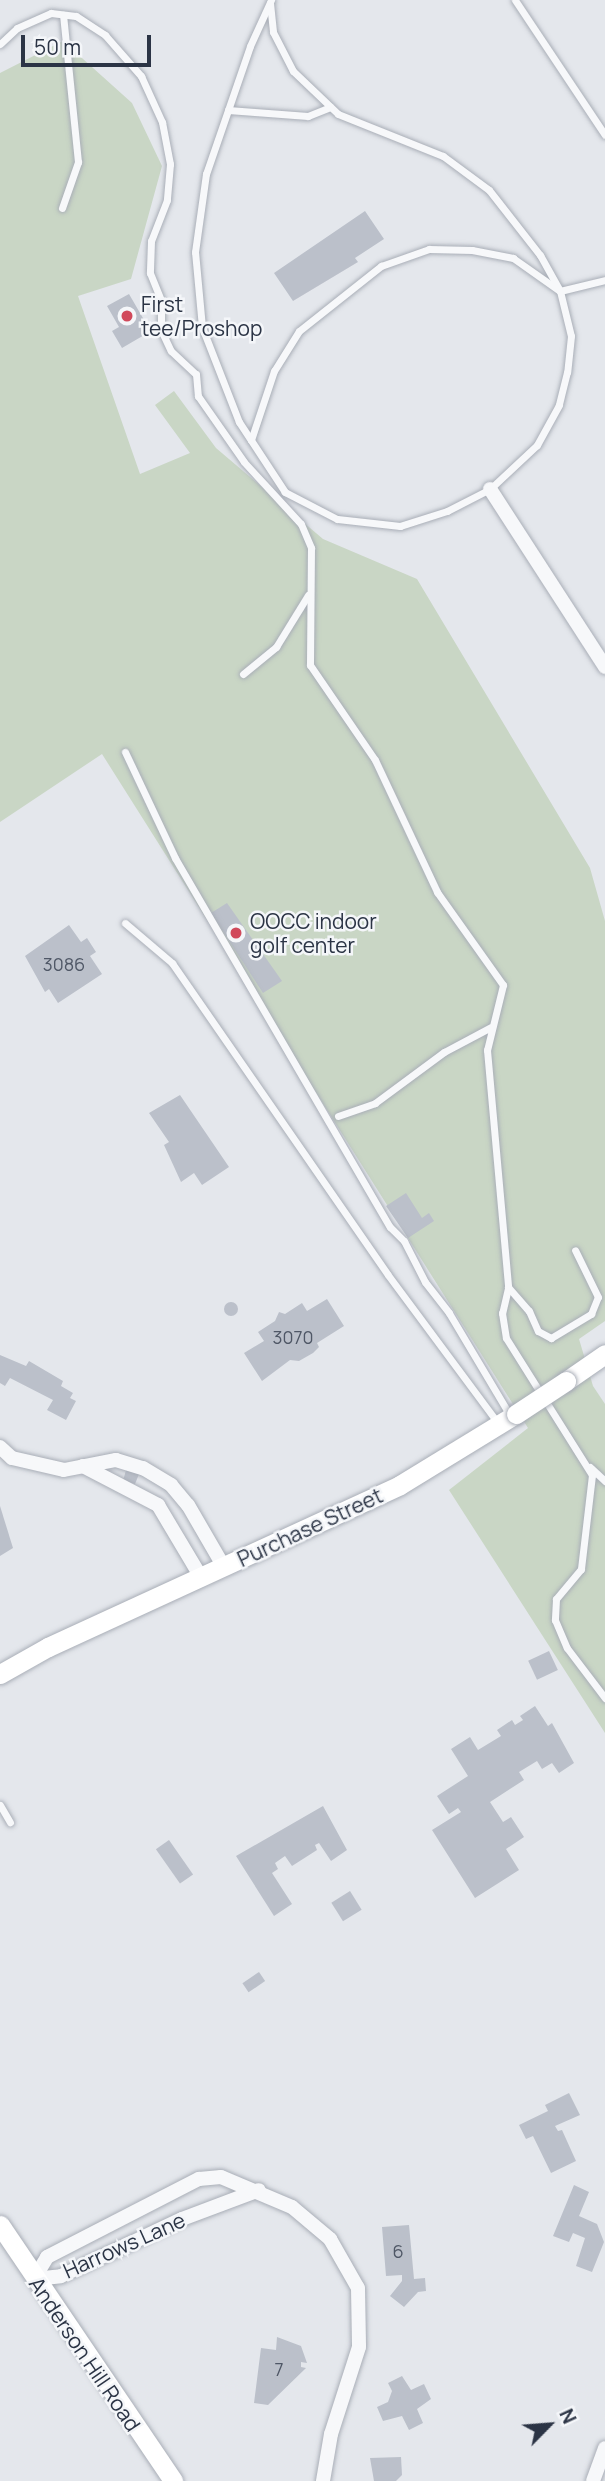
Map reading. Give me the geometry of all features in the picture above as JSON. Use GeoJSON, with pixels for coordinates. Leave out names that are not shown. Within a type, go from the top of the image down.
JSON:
{"type":"FeatureCollection","features":[{"type":"Feature","properties":{"kind":"main road","name":"Purchase Street"},"geometry":{"type":"LineString","coordinates":[[0,1674],[48,1647],[400,1485],[509,1419],[605,1354]]}},
{"type":"Feature","properties":{"kind":"main road","name":"Anderson Hill Road"},"geometry":{"type":"LineString","coordinates":[[0,2225],[173,2481]]}},
{"type":"Feature","properties":{"kind":"street"},"geometry":{"type":"LineString","coordinates":[[490,489],[605,667]]}},
{"type":"Feature","properties":{"kind":"street"},"geometry":{"type":"LineString","coordinates":[[0,1447],[12,1458],[64,1470],[116,1460],[161,1478],[188,1505],[224,1567]]}},
{"type":"Feature","properties":{"kind":"street"},"geometry":{"type":"LineString","coordinates":[[83,1466],[150,1499],[168,1516],[201,1577]]}},
{"type":"Feature","properties":{"kind":"street"},"geometry":{"type":"LineString","coordinates":[[150,1499],[161,1478]]}},
{"type":"Feature","properties":{"kind":"street","name":"Harrows Lane"},"geometry":{"type":"LineString","coordinates":[[34,2279],[47,2257],[177,2187],[221,2177],[259,2190],[292,2207],[330,2239],[358,2288],[359,2347],[331,2434],[323,2481]]}},
{"type":"Feature","properties":{"kind":"street","name":"Harrows Lane"},"geometry":{"type":"LineString","coordinates":[[34,2279],[61,2276],[182,2219],[259,2190]]}},
{"type":"Feature","properties":{"kind":"street"},"geometry":{"type":"LineString","coordinates":[[593,2481],[605,2448]]}},
{"type":"Feature","properties":{"kind":"lane"},"geometry":{"type":"LineString","coordinates":[[515,0],[605,135]]}},
{"type":"Feature","properties":{"kind":"lane"},"geometry":{"type":"LineString","coordinates":[[270,2],[273,32],[293,71],[338,114],[443,156],[489,190],[540,255],[560,291],[571,336],[559,405],[537,445],[490,489],[447,511],[400,526],[337,519],[285,492],[239,422],[202,327],[195,252],[206,174],[270,2]]}},
{"type":"Feature","properties":{"kind":"lane"},"geometry":{"type":"LineString","coordinates":[[0,44],[18,28],[51,13],[76,16],[105,35],[141,76],[162,122],[170,164],[167,200],[151,241],[150,273],[161,300],[161,330],[172,351],[196,374],[198,396],[244,462],[301,524],[311,548],[310,665],[375,760],[437,892],[503,985],[499,1011],[491,1027],[488,1073],[495,1108],[508,1287],[502,1312],[506,1338],[592,1475],[581,1569],[556,1599],[555,1620],[567,1648],[605,1698]]}},
{"type":"Feature","properties":{"kind":"lane"},"geometry":{"type":"LineString","coordinates":[[62,208],[78,162],[63,15]]}},
{"type":"Feature","properties":{"kind":"lane"},"geometry":{"type":"LineString","coordinates":[[228,110],[308,116],[330,107]]}},
{"type":"Feature","properties":{"kind":"lane"},"geometry":{"type":"LineString","coordinates":[[251,440],[274,371],[299,331],[381,266],[429,249],[472,250],[513,258],[560,291]]}},
{"type":"Feature","properties":{"kind":"lane"},"geometry":{"type":"LineString","coordinates":[[560,291],[605,279]]}},
{"type":"Feature","properties":{"kind":"lane"},"geometry":{"type":"LineString","coordinates":[[243,674],[276,647],[311,590]]}},
{"type":"Feature","properties":{"kind":"lane"},"geometry":{"type":"LineString","coordinates":[[125,752],[182,870],[390,1227],[404,1241],[425,1282],[449,1313],[509,1419]]}},
{"type":"Feature","properties":{"kind":"lane"},"geometry":{"type":"LineString","coordinates":[[125,923],[172,963],[388,1275],[509,1419]]}},
{"type":"Feature","properties":{"kind":"lane"},"geometry":{"type":"LineString","coordinates":[[338,1116],[375,1103],[444,1052],[491,1027]]}},
{"type":"Feature","properties":{"kind":"lane"},"geometry":{"type":"LineString","coordinates":[[508,1287],[529,1311],[538,1331],[551,1338],[570,1328],[591,1314],[598,1297],[575,1250]]}},
{"type":"Feature","properties":{"kind":"lane"},"geometry":{"type":"LineString","coordinates":[[585,1462],[605,1481]]}},
{"type":"Feature","properties":{"kind":"lane"},"geometry":{"type":"LineString","coordinates":[[0,1805],[10,1822]]}},
{"type":"Feature","properties":{"kind":"green space"},"geometry":{"type":"Polygon","coordinates":[[[63,41],[132,103],[162,166],[131,279],[78,296],[140,474],[190,453],[155,405],[174,391],[216,448],[323,539],[417,579],[590,868],[605,921],[605,1321],[579,1339],[593,1386],[605,1404],[605,1733],[449,1490],[528,1428],[102,754],[0,822],[0,73],[63,41]]]}},
{"type":"Feature","properties":{"kind":"building"},"geometry":{"type":"Polygon","coordinates":[[[365,211],[384,239],[355,258],[358,262],[293,301],[274,273],[365,211]]]}},
{"type":"Feature","properties":{"kind":"building","name":"First tee/Proshop"},"geometry":{"type":"Polygon","coordinates":[[[129,294],[147,325],[142,328],[146,334],[122,348],[112,331],[119,327],[107,306],[129,294]]]}},
{"type":"Feature","properties":{"kind":"building","name":"OOCC indoor golf center"},"geometry":{"type":"Polygon","coordinates":[[[227,903],[282,981],[263,993],[211,913],[227,903]]]}},
{"type":"Feature","properties":{"kind":"building"},"geometry":{"type":"Polygon","coordinates":[[[69,925],[81,942],[87,938],[96,952],[90,956],[102,974],[58,1003],[49,989],[45,992],[25,956],[69,925]]]}},
{"type":"Feature","properties":{"kind":"building"},"geometry":{"type":"Polygon","coordinates":[[[180,1095],[229,1167],[202,1185],[194,1173],[181,1182],[164,1145],[169,1142],[149,1113],[180,1095]]]}},
{"type":"Feature","properties":{"kind":"building"},"geometry":{"type":"Polygon","coordinates":[[[406,1193],[422,1218],[429,1213],[434,1221],[408,1238],[386,1206],[406,1193]]]}},
{"type":"Feature","properties":{"kind":"building"},"geometry":{"type":"Polygon","coordinates":[[[327,1299],[344,1326],[317,1343],[319,1347],[313,1353],[299,1361],[290,1360],[262,1381],[244,1353],[264,1341],[258,1332],[275,1321],[279,1312],[285,1314],[302,1303],[307,1311],[327,1299]]]}},
{"type":"Feature","properties":{"kind":"building"},"geometry":{"type":"Polygon","coordinates":[[[231,1302],[236,1304],[236,1314],[231,1316],[226,1314],[224,1309],[226,1304],[231,1302]]]}},
{"type":"Feature","properties":{"kind":"building"},"geometry":{"type":"Polygon","coordinates":[[[0,1355],[26,1366],[29,1361],[63,1381],[61,1386],[73,1393],[70,1398],[76,1401],[66,1420],[47,1410],[53,1400],[10,1378],[5,1386],[0,1383],[0,1355]]]}},
{"type":"Feature","properties":{"kind":"building"},"geometry":{"type":"Polygon","coordinates":[[[126,1470],[139,1474],[135,1484],[123,1481],[126,1470]]]}},
{"type":"Feature","properties":{"kind":"building"},"geometry":{"type":"Polygon","coordinates":[[[0,1506],[13,1548],[0,1556],[0,1506]]]}},
{"type":"Feature","properties":{"kind":"building"},"geometry":{"type":"Polygon","coordinates":[[[549,1651],[558,1670],[537,1680],[528,1661],[549,1651]]]}},
{"type":"Feature","properties":{"kind":"building"},"geometry":{"type":"Polygon","coordinates":[[[535,1706],[548,1726],[552,1723],[574,1763],[559,1773],[552,1763],[542,1769],[537,1761],[519,1772],[524,1780],[490,1802],[503,1822],[511,1817],[524,1837],[506,1849],[519,1870],[475,1898],[432,1830],[461,1812],[458,1808],[449,1814],[437,1796],[468,1776],[451,1749],[470,1737],[478,1750],[501,1736],[497,1730],[512,1720],[515,1725],[523,1720],[520,1716],[535,1706]]]}},
{"type":"Feature","properties":{"kind":"building"},"geometry":{"type":"Polygon","coordinates":[[[323,1806],[347,1850],[331,1861],[319,1843],[315,1845],[317,1850],[292,1866],[285,1856],[275,1863],[278,1869],[272,1873],[292,1904],[274,1916],[236,1856],[323,1806]]]}},
{"type":"Feature","properties":{"kind":"building"},"geometry":{"type":"Polygon","coordinates":[[[169,1840],[193,1874],[180,1884],[156,1849],[169,1840]]]}},
{"type":"Feature","properties":{"kind":"building"},"geometry":{"type":"Polygon","coordinates":[[[350,1891],[362,1910],[343,1921],[331,1903],[350,1891]]]}},
{"type":"Feature","properties":{"kind":"building"},"geometry":{"type":"Polygon","coordinates":[[[259,1972],[265,1981],[249,1992],[242,1983],[259,1972]]]}},
{"type":"Feature","properties":{"kind":"building"},"geometry":{"type":"Polygon","coordinates":[[[569,2093],[580,2115],[555,2126],[558,2131],[562,2130],[576,2161],[551,2173],[533,2136],[526,2139],[519,2125],[548,2111],[545,2105],[569,2093]]]}},
{"type":"Feature","properties":{"kind":"building"},"geometry":{"type":"Polygon","coordinates":[[[574,2185],[589,2192],[579,2216],[597,2224],[604,2242],[592,2272],[576,2266],[585,2238],[573,2233],[569,2242],[553,2236],[574,2185]]]}},
{"type":"Feature","properties":{"kind":"building"},"geometry":{"type":"Polygon","coordinates":[[[409,2225],[414,2279],[425,2278],[426,2291],[418,2292],[404,2307],[390,2296],[402,2281],[402,2275],[386,2276],[382,2227],[409,2225]]]}},
{"type":"Feature","properties":{"kind":"building"},"geometry":{"type":"Polygon","coordinates":[[[277,2337],[301,2346],[307,2363],[301,2362],[301,2367],[306,2368],[268,2405],[254,2403],[261,2348],[276,2350],[277,2337]]]}},
{"type":"Feature","properties":{"kind":"building"},"geometry":{"type":"Polygon","coordinates":[[[402,2376],[411,2390],[424,2384],[431,2399],[417,2409],[423,2423],[409,2430],[402,2416],[383,2421],[377,2407],[388,2402],[392,2391],[388,2383],[402,2376]]]}},
{"type":"Feature","properties":{"kind":"building"},"geometry":{"type":"Polygon","coordinates":[[[401,2457],[402,2475],[396,2481],[374,2481],[370,2458],[401,2457]]]}},
{"type":"Feature","properties":{"kind":"place","name":"First tee/Proshop"},"geometry":{"type":"Point","coordinates":[127,316]}},
{"type":"Feature","properties":{"kind":"place","name":"OOCC indoor golf center"},"geometry":{"type":"Point","coordinates":[236,933]}}]}
